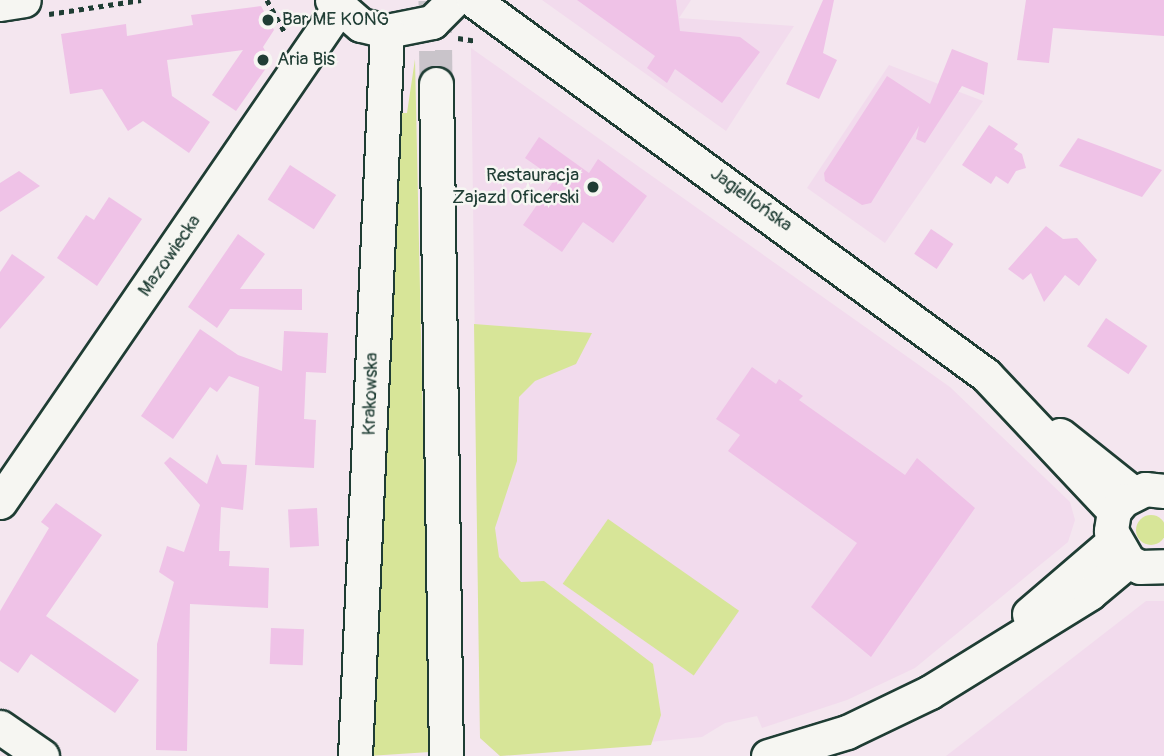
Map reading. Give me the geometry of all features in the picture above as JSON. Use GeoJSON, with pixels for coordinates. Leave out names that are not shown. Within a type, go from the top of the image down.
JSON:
{"type":"FeatureCollection","features":[{"type":"Feature","properties":{"kind":"street"},"geometry":{"type":"LineString","coordinates":[[335,5],[361,24],[387,31],[432,22],[454,0]]}},
{"type":"Feature","properties":{"kind":"street","name":"Jagiellońska"},"geometry":{"type":"LineString","coordinates":[[473,0],[877,291],[1021,409],[1130,520]]}},
{"type":"Feature","properties":{"kind":"street"},"geometry":{"type":"LineString","coordinates":[[0,4],[32,8]]}},
{"type":"Feature","properties":{"kind":"street","name":"Mazowiecka"},"geometry":{"type":"LineString","coordinates":[[0,502],[335,5]]}},
{"type":"Feature","properties":{"kind":"street","name":"Krakowska"},"geometry":{"type":"LineString","coordinates":[[355,756],[387,31]]}},
{"type":"Feature","properties":{"kind":"street"},"geometry":{"type":"LineString","coordinates":[[436,84],[446,756]]}},
{"type":"Feature","properties":{"kind":"street"},"geometry":{"type":"LineString","coordinates":[[1130,520],[1140,567],[1164,566]]}},
{"type":"Feature","properties":{"kind":"street"},"geometry":{"type":"LineString","coordinates":[[768,756],[859,726],[930,692],[995,648],[1090,593],[1130,520]]}},
{"type":"Feature","properties":{"kind":"street"},"geometry":{"type":"LineString","coordinates":[[0,727],[42,756]]}},
{"type":"Feature","properties":{"kind":"path"},"geometry":{"type":"LineString","coordinates":[[32,8],[141,0]]}},
{"type":"Feature","properties":{"kind":"shaded area"},"geometry":{"type":"Polygon","coordinates":[[[542,0],[691,0],[679,18],[794,26],[726,131],[542,0]]]}},
{"type":"Feature","properties":{"kind":"shaded area"},"geometry":{"type":"Polygon","coordinates":[[[471,48],[950,387],[1070,502],[1075,520],[1068,542],[915,668],[847,700],[762,728],[757,716],[725,723],[702,737],[500,756],[480,738],[471,48]]]}},
{"type":"Feature","properties":{"kind":"shaded area"},"geometry":{"type":"Polygon","coordinates":[[[889,65],[983,101],[885,243],[807,188],[889,65]]]}},
{"type":"Feature","properties":{"kind":"shaded area"},"geometry":{"type":"Polygon","coordinates":[[[1146,601],[1164,601],[1164,756],[946,756],[1146,601]]]}},
{"type":"Feature","properties":{"kind":"green space"},"geometry":{"type":"Polygon","coordinates":[[[415,59],[430,752],[368,756],[399,113],[407,113],[415,59]]]}},
{"type":"Feature","properties":{"kind":"green space"},"geometry":{"type":"Polygon","coordinates":[[[474,324],[592,333],[576,364],[535,381],[519,397],[517,461],[495,528],[499,557],[521,582],[544,581],[653,664],[661,715],[651,745],[500,756],[480,738],[474,324]]]}},
{"type":"Feature","properties":{"kind":"green space"},"geometry":{"type":"Polygon","coordinates":[[[1151,515],[1162,519],[1166,530],[1162,541],[1151,545],[1140,541],[1136,530],[1140,519],[1151,515]]]}},
{"type":"Feature","properties":{"kind":"green space"},"geometry":{"type":"Polygon","coordinates":[[[608,519],[739,611],[694,675],[563,584],[608,519]]]}},
{"type":"Feature","properties":{"kind":"building"},"geometry":{"type":"Polygon","coordinates":[[[577,0],[676,0],[680,31],[740,37],[760,52],[722,103],[675,69],[667,83],[647,68],[655,56],[577,0]]]}},
{"type":"Feature","properties":{"kind":"building"},"geometry":{"type":"Polygon","coordinates":[[[823,0],[834,0],[823,53],[837,60],[819,99],[786,84],[823,0]]]}},
{"type":"Feature","properties":{"kind":"building"},"geometry":{"type":"Polygon","coordinates":[[[1026,0],[1164,0],[1164,36],[1053,28],[1049,63],[1017,60],[1026,0]]]}},
{"type":"Feature","properties":{"kind":"building"},"geometry":{"type":"Polygon","coordinates":[[[261,6],[274,30],[263,47],[271,61],[236,111],[212,95],[243,50],[167,60],[172,96],[210,122],[189,153],[143,121],[128,131],[102,89],[70,94],[61,34],[126,24],[127,36],[193,25],[191,15],[261,6]]]}},
{"type":"Feature","properties":{"kind":"building"},"geometry":{"type":"Polygon","coordinates":[[[952,49],[988,63],[984,95],[962,86],[925,143],[916,139],[919,126],[871,203],[862,205],[825,181],[824,173],[887,76],[930,104],[952,49]]]}},
{"type":"Feature","properties":{"kind":"building"},"geometry":{"type":"Polygon","coordinates":[[[989,125],[1018,144],[1014,149],[1022,154],[1026,168],[1016,171],[1008,184],[996,176],[991,184],[962,165],[989,125]]]}},
{"type":"Feature","properties":{"kind":"building","name":"Restauracja Zajazd Oficerski"},"geometry":{"type":"Polygon","coordinates":[[[539,137],[589,173],[598,159],[647,196],[613,243],[583,222],[562,252],[523,225],[555,179],[525,158],[539,137]]]}},
{"type":"Feature","properties":{"kind":"building"},"geometry":{"type":"Polygon","coordinates":[[[1078,138],[1162,170],[1142,197],[1059,166],[1078,138]]]}},
{"type":"Feature","properties":{"kind":"building"},"geometry":{"type":"Polygon","coordinates":[[[290,165],[336,195],[314,229],[268,199],[290,165]]]}},
{"type":"Feature","properties":{"kind":"building"},"geometry":{"type":"Polygon","coordinates":[[[19,171],[40,186],[0,212],[0,183],[19,171]]]}},
{"type":"Feature","properties":{"kind":"building"},"geometry":{"type":"Polygon","coordinates":[[[109,197],[142,219],[97,286],[57,258],[86,215],[94,220],[109,197]]]}},
{"type":"Feature","properties":{"kind":"building"},"geometry":{"type":"Polygon","coordinates":[[[1046,226],[1063,239],[1077,238],[1097,260],[1079,286],[1065,275],[1044,302],[1031,273],[1023,280],[1008,269],[1046,226]]]}},
{"type":"Feature","properties":{"kind":"building"},"geometry":{"type":"Polygon","coordinates":[[[931,229],[953,244],[937,269],[914,254],[931,229]]]}},
{"type":"Feature","properties":{"kind":"building"},"geometry":{"type":"Polygon","coordinates":[[[238,234],[265,254],[240,289],[302,289],[302,310],[230,309],[217,328],[188,307],[238,234]]]}},
{"type":"Feature","properties":{"kind":"building"},"geometry":{"type":"Polygon","coordinates":[[[12,254],[45,277],[0,329],[0,272],[12,254]]]}},
{"type":"Feature","properties":{"kind":"building"},"geometry":{"type":"Polygon","coordinates":[[[1106,318],[1147,346],[1128,374],[1087,346],[1106,318]]]}},
{"type":"Feature","properties":{"kind":"building"},"geometry":{"type":"Polygon","coordinates":[[[200,329],[238,355],[282,371],[284,331],[328,333],[326,373],[306,372],[304,419],[316,420],[314,468],[255,465],[259,387],[229,376],[217,392],[210,387],[173,439],[141,416],[200,329]]]}},
{"type":"Feature","properties":{"kind":"building"},"geometry":{"type":"Polygon","coordinates":[[[752,367],[776,384],[779,379],[803,396],[799,400],[905,475],[917,458],[975,508],[871,657],[811,607],[857,543],[728,451],[740,435],[716,419],[752,367]]]}},
{"type":"Feature","properties":{"kind":"building"},"geometry":{"type":"Polygon","coordinates":[[[217,454],[222,464],[247,465],[243,510],[221,507],[219,551],[230,551],[229,566],[269,568],[268,608],[190,604],[187,751],[156,750],[157,644],[174,582],[159,572],[167,546],[184,552],[200,505],[164,463],[170,457],[207,484],[217,454]]]}},
{"type":"Feature","properties":{"kind":"building"},"geometry":{"type":"Polygon","coordinates":[[[56,503],[102,535],[46,616],[139,680],[115,713],[31,654],[18,673],[0,661],[0,611],[49,528],[41,522],[56,503]]]}},
{"type":"Feature","properties":{"kind":"building"},"geometry":{"type":"Polygon","coordinates":[[[317,508],[319,546],[290,547],[288,510],[317,508]]]}},
{"type":"Feature","properties":{"kind":"building"},"geometry":{"type":"Polygon","coordinates":[[[271,628],[304,629],[303,665],[270,664],[271,628]]]}},
{"type":"Feature","properties":{"kind":"tunnel"},"geometry":{"type":"LineString","coordinates":[[435,0],[436,84]]}},
{"type":"Feature","properties":{"kind":"place","name":"Bar ME KONG"},"geometry":{"type":"Point","coordinates":[268,20]}},
{"type":"Feature","properties":{"kind":"place","name":"Aria Bis"},"geometry":{"type":"Point","coordinates":[263,60]}},
{"type":"Feature","properties":{"kind":"place","name":"Restauracja Zajazd Oficerski"},"geometry":{"type":"Point","coordinates":[593,187]}}]}
